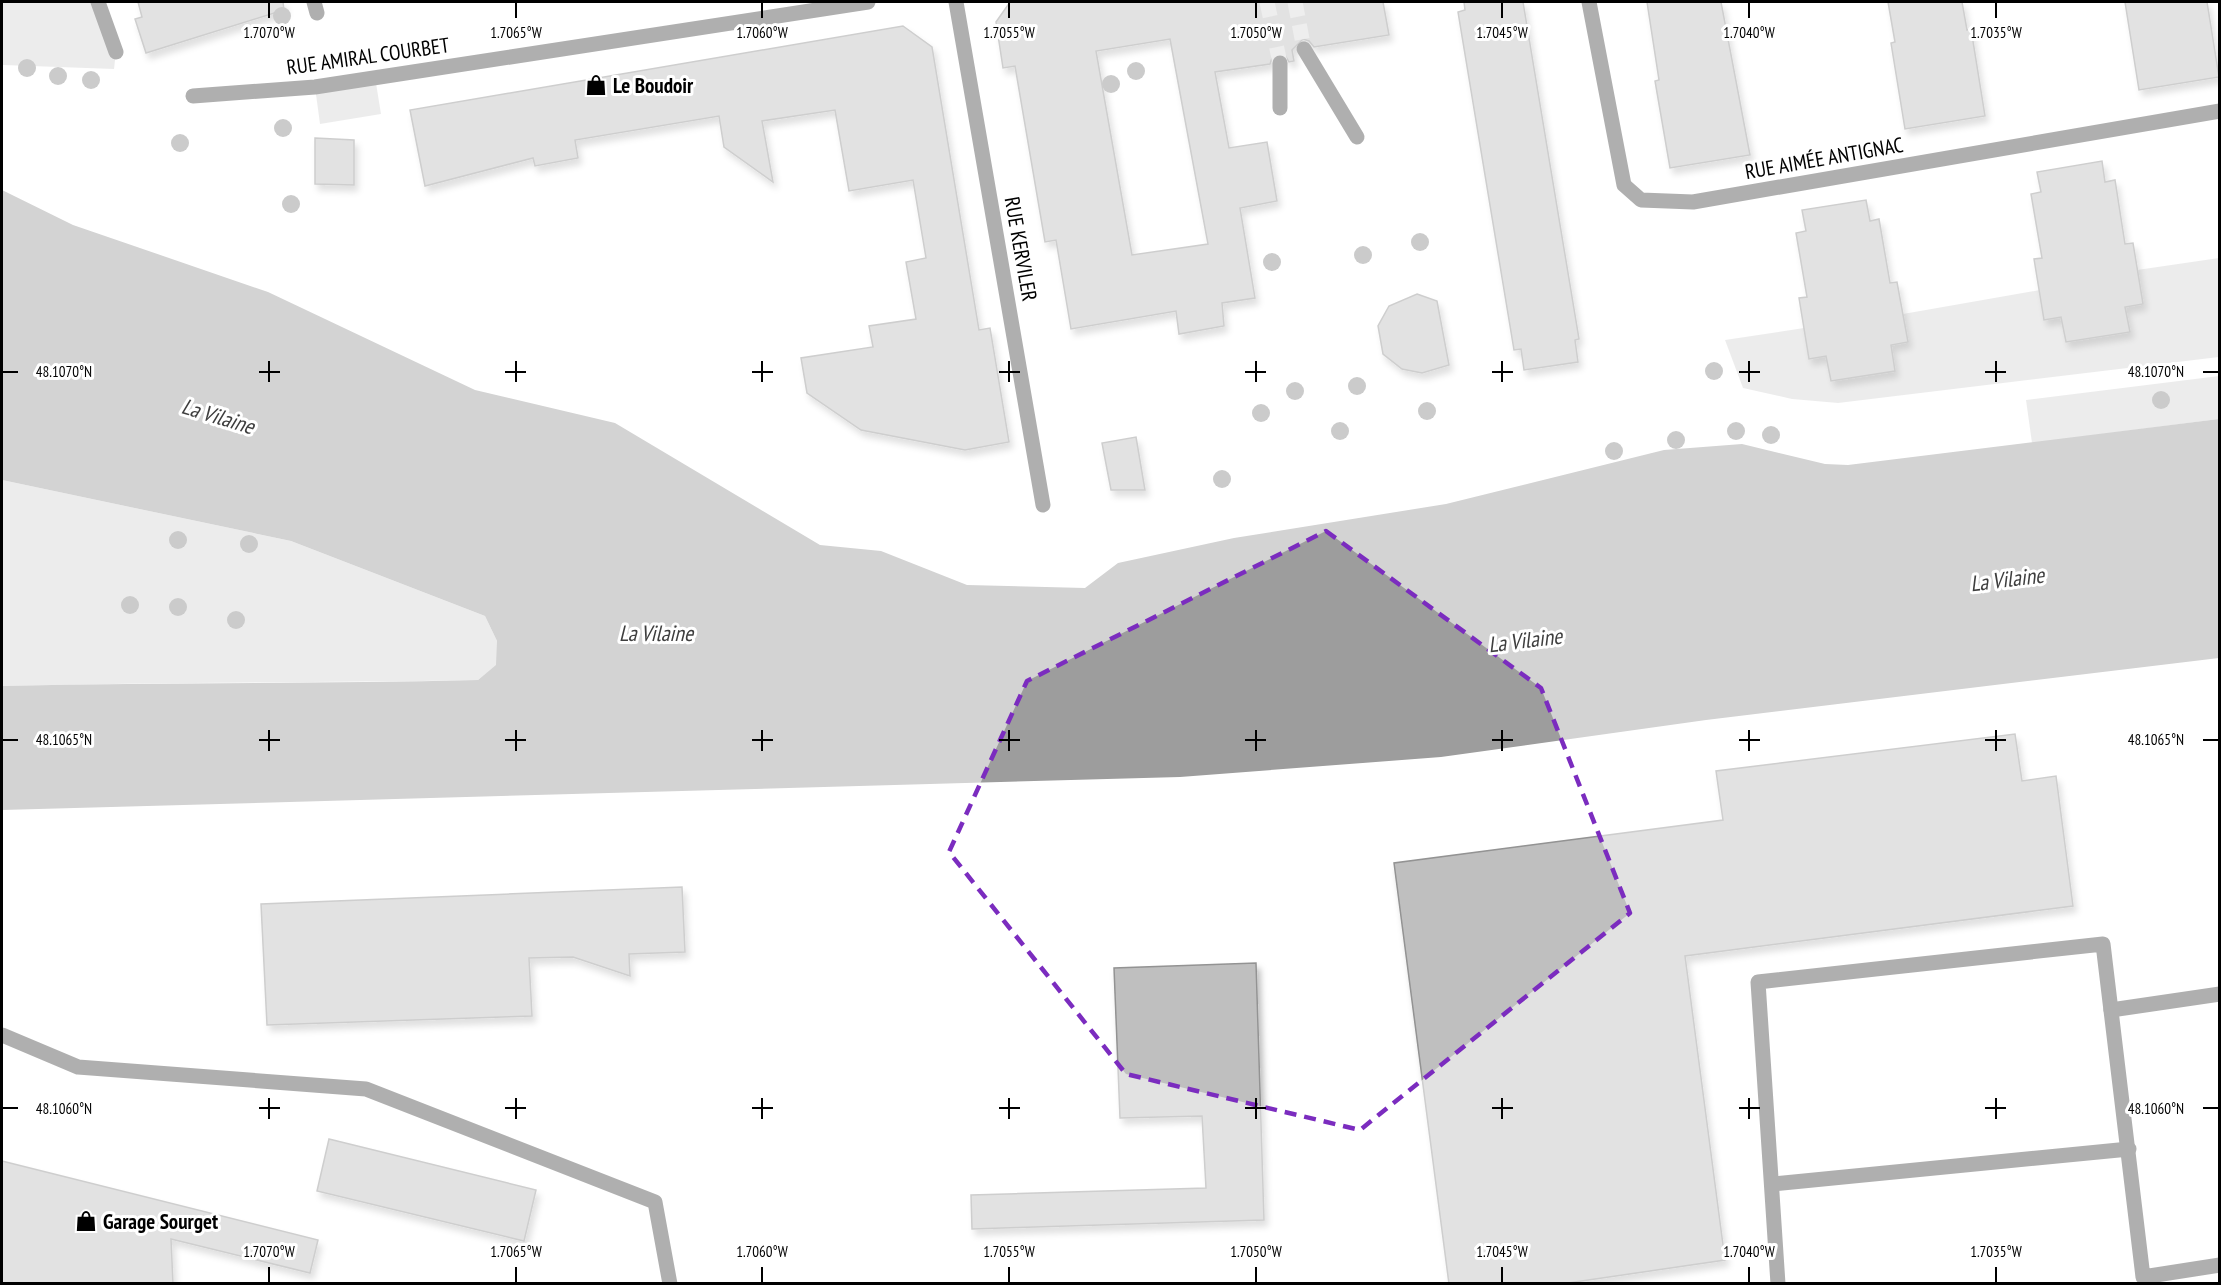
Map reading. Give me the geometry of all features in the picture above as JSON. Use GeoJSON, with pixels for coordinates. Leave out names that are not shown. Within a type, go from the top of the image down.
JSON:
{"type":"FeatureCollection","features":[{"type":"Feature","properties":{"kind":"street"},"geometry":{"type":"LineString","coordinates":[[98,2],[116,52]]}},
{"type":"Feature","properties":{"kind":"street","name":"RUE AMIRAL COURBET"},"geometry":{"type":"LineString","coordinates":[[193,96],[315,87],[868,2]]}},
{"type":"Feature","properties":{"kind":"street","name":"RUE KERVILER"},"geometry":{"type":"LineString","coordinates":[[956,2],[1043,504]]}},
{"type":"Feature","properties":{"kind":"street","name":"RUE AIMÉE ANTIGNAC"},"geometry":{"type":"LineString","coordinates":[[1589,2],[1624,185],[1641,200],[1693,202],[2220,111]]}},
{"type":"Feature","properties":{"kind":"street"},"geometry":{"type":"LineString","coordinates":[[1304,49],[1357,137]]}},
{"type":"Feature","properties":{"kind":"street"},"geometry":{"type":"LineString","coordinates":[[1280,63],[1280,108]]}},
{"type":"Feature","properties":{"kind":"street"},"geometry":{"type":"LineString","coordinates":[[1778,1284],[1758,982],[2103,944],[2143,1277],[2220,1265]]}},
{"type":"Feature","properties":{"kind":"street"},"geometry":{"type":"LineString","coordinates":[[2111,1010],[2220,994]]}},
{"type":"Feature","properties":{"kind":"street"},"geometry":{"type":"LineString","coordinates":[[2,1035],[78,1067],[366,1089],[655,1202],[670,1284]]}},
{"type":"Feature","properties":{"kind":"street"},"geometry":{"type":"LineString","coordinates":[[1772,1184],[2129,1149]]}},
{"type":"Feature","properties":{"kind":"highlighted area"},"geometry":{"type":"Polygon","coordinates":[[[1326,531],[1541,688],[1630,913],[1360,1130],[1126,1074],[949,852],[1027,681],[1326,531]]]}},
{"type":"Feature","properties":{"kind":"shaded area"},"geometry":{"type":"Polygon","coordinates":[[[2,2],[98,2],[116,52],[114,69],[3,65],[2,2]]]}},
{"type":"Feature","properties":{"kind":"shaded area"},"geometry":{"type":"Polygon","coordinates":[[[375,77],[381,114],[320,124],[315,87],[375,77]]]}},
{"type":"Feature","properties":{"kind":"shaded area"},"geometry":{"type":"Polygon","coordinates":[[[2219,258],[2219,357],[1838,403],[1792,399],[1743,388],[1725,340],[1804,328],[1809,359],[1826,356],[1831,381],[1895,371],[1891,345],[1908,342],[1903,314],[2040,290],[2044,320],[2061,317],[2066,342],[2129,332],[2125,307],[2143,304],[2137,270],[2219,258]]]}},
{"type":"Feature","properties":{"kind":"shaded area"},"geometry":{"type":"Polygon","coordinates":[[[2219,376],[2219,419],[2032,443],[2026,400],[2219,376]]]}},
{"type":"Feature","properties":{"kind":"shaded area"},"geometry":{"type":"Polygon","coordinates":[[[2,480],[291,541],[485,616],[497,641],[497,665],[478,680],[2,686],[2,480]]]}},
{"type":"Feature","properties":{"kind":"water","name":"La Vilaine"},"geometry":{"type":"Polygon","coordinates":[[[2,190],[73,225],[268,292],[475,390],[615,423],[820,545],[881,551],[967,585],[1085,588],[1118,563],[1234,538],[1446,504],[1664,450],[1742,444],[1825,464],[1848,465],[2219,419],[2219,658],[1706,720],[1441,757],[1180,777],[2,810],[2,686],[478,680],[496,665],[497,641],[485,616],[291,541],[2,480],[2,190]]]}},
{"type":"Feature","properties":{"kind":"building"},"geometry":{"type":"Polygon","coordinates":[[[138,2],[283,2],[284,10],[146,53],[135,19],[142,17],[138,2]]]}},
{"type":"Feature","properties":{"kind":"building"},"geometry":{"type":"Polygon","coordinates":[[[1010,2],[1383,2],[1389,35],[1314,47],[1309,41],[1303,39],[1292,50],[1294,61],[1289,62],[1285,55],[1279,53],[1272,58],[1270,64],[1215,72],[1229,148],[1267,142],[1277,201],[1240,208],[1255,298],[1222,303],[1224,326],[1179,334],[1176,311],[1071,329],[1056,240],[1045,242],[1015,66],[1003,68],[996,22],[1010,2]],[[1170,39],[1096,51],[1132,255],[1208,244],[1170,39]]]}},
{"type":"Feature","properties":{"kind":"building"},"geometry":{"type":"Polygon","coordinates":[[[1464,2],[1523,2],[1579,339],[1575,340],[1578,362],[1524,370],[1521,349],[1514,350],[1458,12],[1465,10],[1464,2]]]}},
{"type":"Feature","properties":{"kind":"building"},"geometry":{"type":"Polygon","coordinates":[[[1647,2],[1721,2],[1750,155],[1670,168],[1655,81],[1659,80],[1647,2]]]}},
{"type":"Feature","properties":{"kind":"building"},"geometry":{"type":"Polygon","coordinates":[[[1888,2],[1962,2],[1967,30],[1971,29],[1985,116],[1905,129],[1891,43],[1895,42],[1888,2]]]}},
{"type":"Feature","properties":{"kind":"building"},"geometry":{"type":"Polygon","coordinates":[[[2125,2],[2207,2],[2219,77],[2139,90],[2125,2]]]}},
{"type":"Feature","properties":{"kind":"building"},"geometry":{"type":"Polygon","coordinates":[[[903,26],[932,47],[979,330],[990,328],[1009,442],[965,450],[861,430],[807,393],[801,358],[873,347],[869,326],[916,319],[906,262],[926,258],[913,180],[849,191],[835,110],[762,121],[773,182],[724,147],[719,116],[575,140],[578,158],[535,166],[533,158],[425,186],[410,110],[903,26]]]}},
{"type":"Feature","properties":{"kind":"building"},"geometry":{"type":"Polygon","coordinates":[[[315,138],[354,140],[354,185],[315,184],[315,138]]]}},
{"type":"Feature","properties":{"kind":"building"},"geometry":{"type":"Polygon","coordinates":[[[2102,161],[2105,182],[2115,180],[2125,244],[2133,243],[2143,304],[2125,307],[2130,332],[2066,342],[2061,317],[2044,320],[2034,259],[2042,258],[2031,194],[2041,192],[2037,172],[2102,161]]]}},
{"type":"Feature","properties":{"kind":"building"},"geometry":{"type":"Polygon","coordinates":[[[1866,200],[1870,221],[1879,219],[1890,283],[1897,282],[1908,342],[1891,345],[1895,371],[1831,381],[1826,356],[1809,359],[1799,298],[1807,297],[1796,233],[1806,231],[1802,210],[1866,200]]]}},
{"type":"Feature","properties":{"kind":"building"},"geometry":{"type":"Polygon","coordinates":[[[1417,294],[1437,301],[1449,365],[1422,373],[1402,369],[1383,354],[1378,326],[1389,306],[1417,294]]]}},
{"type":"Feature","properties":{"kind":"building"},"geometry":{"type":"Polygon","coordinates":[[[1136,437],[1145,490],[1111,490],[1102,443],[1136,437]]]}},
{"type":"Feature","properties":{"kind":"building"},"geometry":{"type":"Polygon","coordinates":[[[2015,734],[2022,781],[2056,776],[2073,906],[1685,956],[1725,1260],[1561,1284],[1449,1284],[1394,863],[1723,820],[1716,771],[2015,734]]]}},
{"type":"Feature","properties":{"kind":"building"},"geometry":{"type":"Polygon","coordinates":[[[682,887],[685,952],[629,954],[630,976],[573,957],[529,958],[532,1016],[267,1025],[261,904],[682,887]]]}},
{"type":"Feature","properties":{"kind":"building"},"geometry":{"type":"Polygon","coordinates":[[[1256,963],[1264,1220],[972,1229],[971,1195],[1206,1188],[1202,1116],[1120,1118],[1114,968],[1256,963]]]}},
{"type":"Feature","properties":{"kind":"building"},"geometry":{"type":"Polygon","coordinates":[[[329,1139],[536,1190],[524,1241],[317,1191],[329,1139]]]}},
{"type":"Feature","properties":{"kind":"building","name":"Garage Sourget"},"geometry":{"type":"Polygon","coordinates":[[[2,1161],[318,1240],[310,1273],[171,1239],[173,1284],[2,1284],[2,1161]]]}},
{"type":"Feature","properties":{"kind":"tunnel"},"geometry":{"type":"LineString","coordinates":[[1267,2],[1280,63]]}},
{"type":"Feature","properties":{"kind":"tunnel"},"geometry":{"type":"LineString","coordinates":[[1295,2],[1304,49]]}},
{"type":"Feature","properties":{"kind":"place","name":"Le Boudoir"},"geometry":{"type":"Point","coordinates":[596,85]}},
{"type":"Feature","properties":{"kind":"place","name":"Garage Sourget"},"geometry":{"type":"Point","coordinates":[86,1221]}}]}
